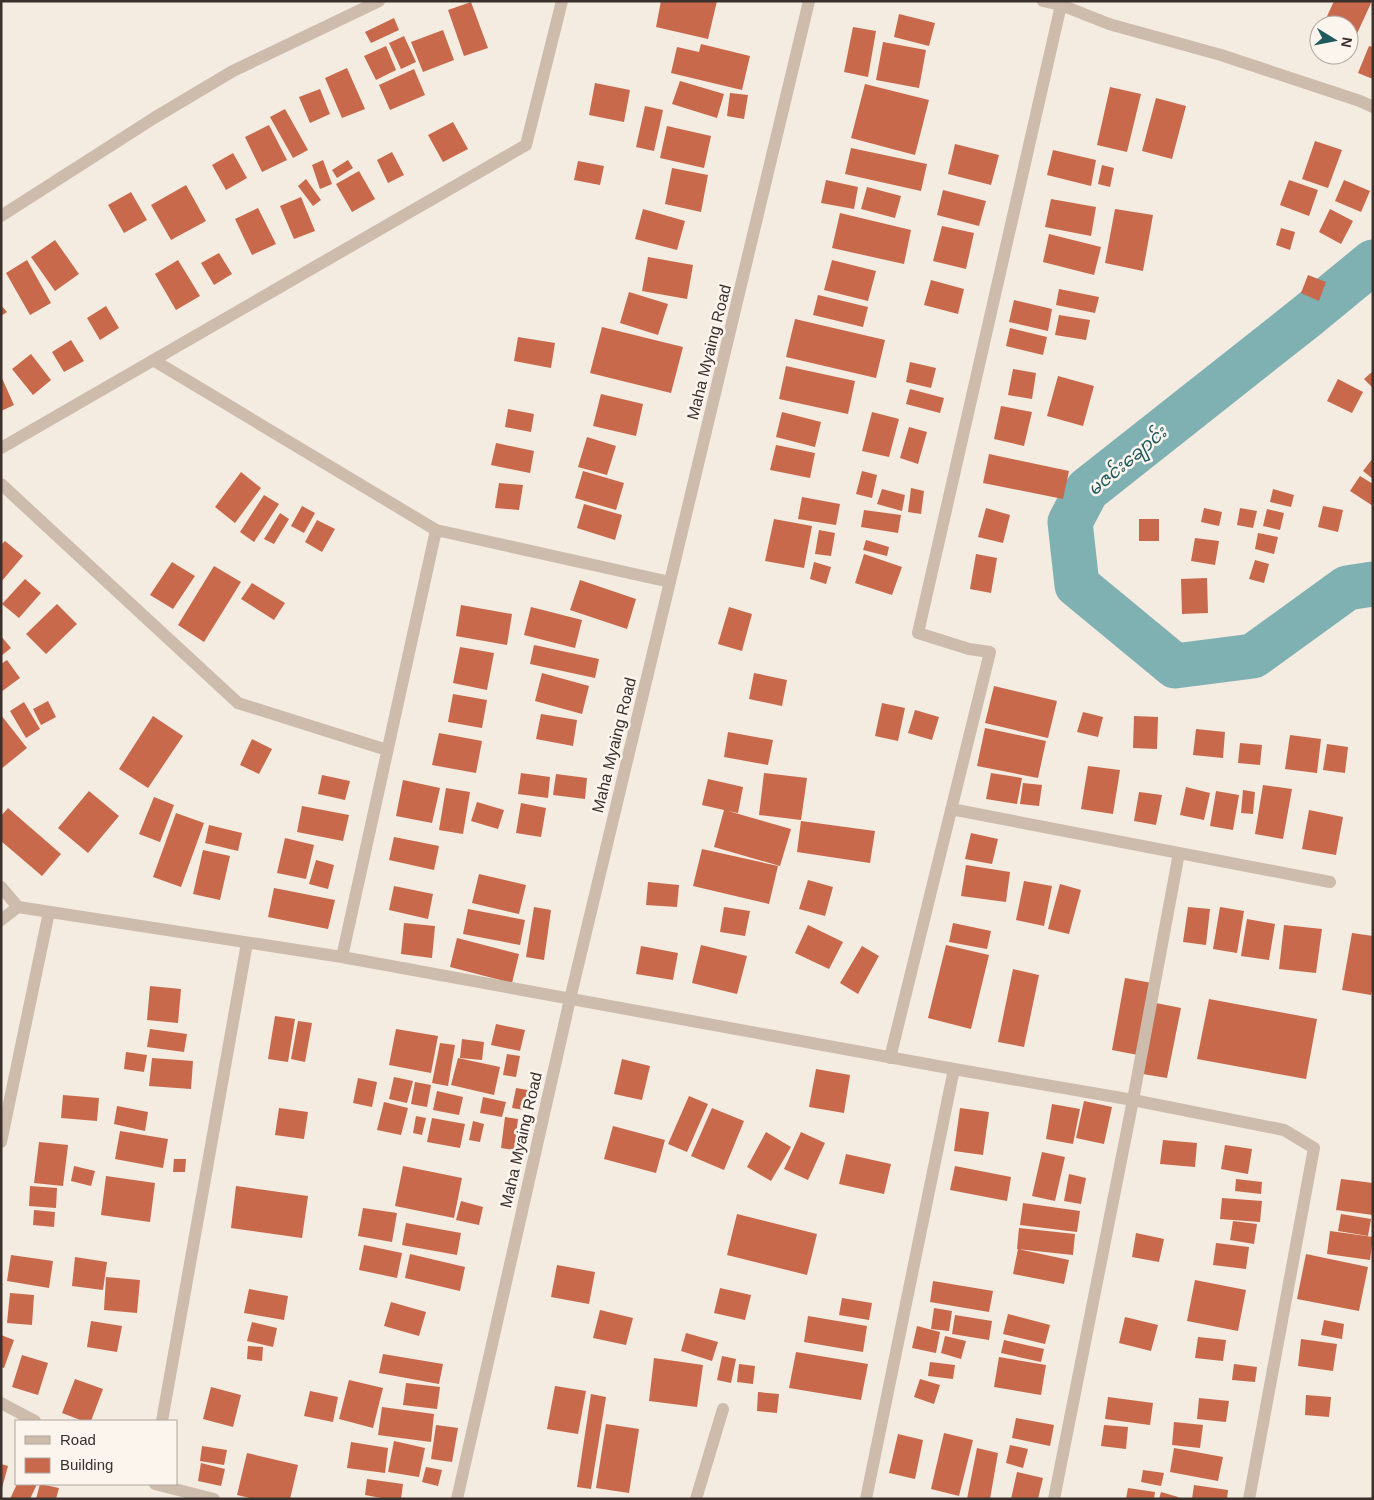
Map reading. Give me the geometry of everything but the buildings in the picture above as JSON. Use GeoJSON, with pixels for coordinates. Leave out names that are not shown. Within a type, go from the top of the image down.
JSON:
{"type":"FeatureCollection","features":[{"type":"Feature","properties":{"kind":"street"},"geometry":{"type":"LineString","coordinates":[[1,216],[154,118],[233,71],[379,1]]}},
{"type":"Feature","properties":{"kind":"street"},"geometry":{"type":"LineString","coordinates":[[1,448],[526,145],[562,1]]}},
{"type":"Feature","properties":{"kind":"street","name":"Maha Myaing Road"},"geometry":{"type":"LineString","coordinates":[[457,1499],[570,999],[809,1]]}},
{"type":"Feature","properties":{"kind":"street"},"geometry":{"type":"LineString","coordinates":[[1043,1],[1061,5],[1109,24],[1221,55],[1373,107]]}},
{"type":"Feature","properties":{"kind":"street"},"geometry":{"type":"LineString","coordinates":[[890,1058],[990,652],[969,649],[918,633],[1061,5]]}},
{"type":"Feature","properties":{"kind":"street"},"geometry":{"type":"LineString","coordinates":[[153,360],[436,530],[670,582]]}},
{"type":"Feature","properties":{"kind":"street"},"geometry":{"type":"LineString","coordinates":[[1,484],[238,703],[387,750]]}},
{"type":"Feature","properties":{"kind":"street"},"geometry":{"type":"LineString","coordinates":[[342,957],[436,530]]}},
{"type":"Feature","properties":{"kind":"street"},"geometry":{"type":"LineString","coordinates":[[951,809],[1330,882]]}},
{"type":"Feature","properties":{"kind":"street"},"geometry":{"type":"LineString","coordinates":[[1054,1499],[1133,1100],[1179,853]]}},
{"type":"Feature","properties":{"kind":"street"},"geometry":{"type":"LineString","coordinates":[[1,887],[18,908]]}},
{"type":"Feature","properties":{"kind":"street"},"geometry":{"type":"LineString","coordinates":[[1,920],[18,908],[342,957],[890,1058],[1133,1100],[1284,1130],[1314,1148],[1249,1499]]}},
{"type":"Feature","properties":{"kind":"street"},"geometry":{"type":"LineString","coordinates":[[1,1142],[49,912]]}},
{"type":"Feature","properties":{"kind":"street"},"geometry":{"type":"LineString","coordinates":[[162,1420],[247,943]]}},
{"type":"Feature","properties":{"kind":"street"},"geometry":{"type":"LineString","coordinates":[[866,1499],[954,1069]]}},
{"type":"Feature","properties":{"kind":"street"},"geometry":{"type":"LineString","coordinates":[[1,1403],[34,1420]]}},
{"type":"Feature","properties":{"kind":"street"},"geometry":{"type":"LineString","coordinates":[[696,1499],[724,1409]]}},
{"type":"Feature","properties":{"kind":"street"},"geometry":{"type":"LineString","coordinates":[[159,1485],[214,1499]]}},
{"type":"Feature","properties":{"kind":"waterway","name":"မဇင်းချောင်း"},"geometry":{"type":"LineString","coordinates":[[1373,262],[1087,490],[1070,522],[1077,585],[1175,666],[1253,656],[1347,588],[1373,584]]}}]}
